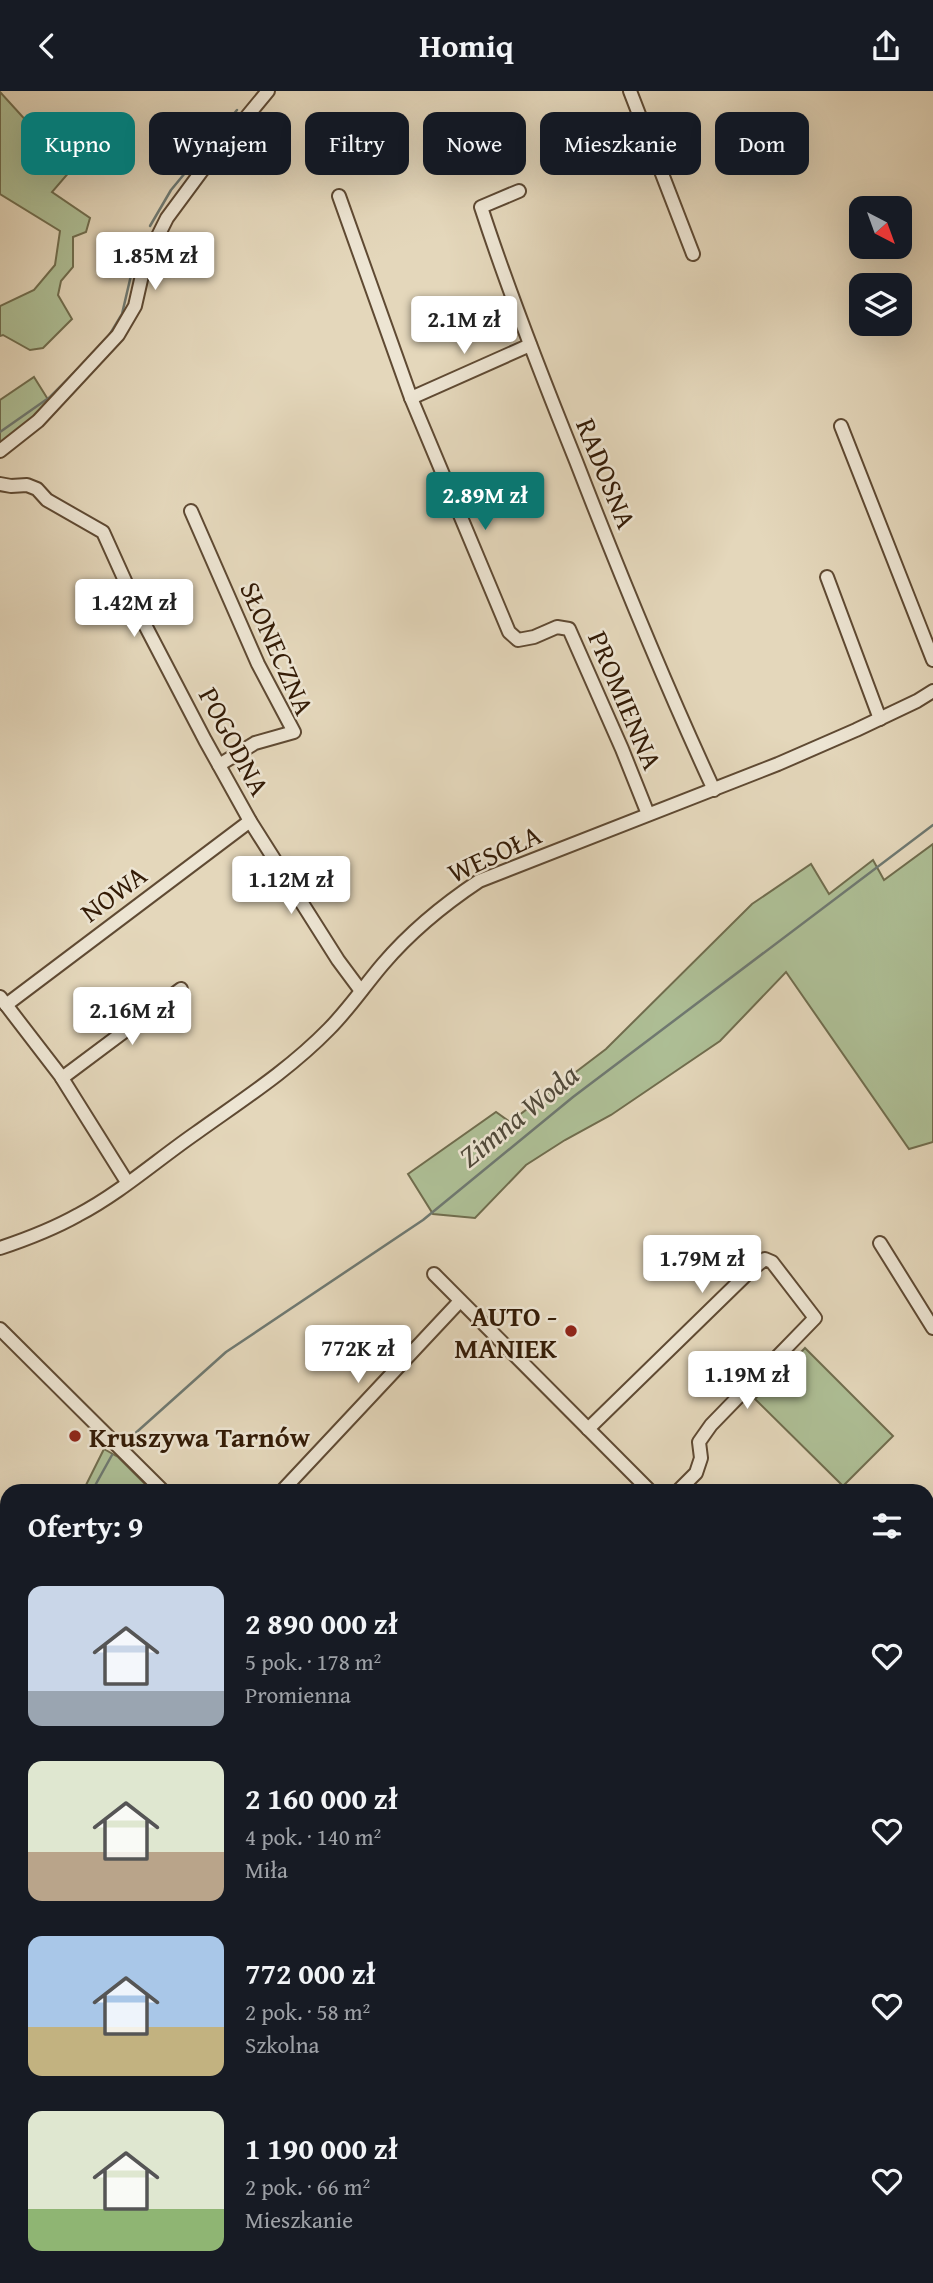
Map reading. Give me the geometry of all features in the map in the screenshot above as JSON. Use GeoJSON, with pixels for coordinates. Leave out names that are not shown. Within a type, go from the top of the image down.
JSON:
{"type":"FeatureCollection","features":[{"type":"Feature","properties":{"kind":"street"},"geometry":{"type":"LineString","coordinates":[[630,91],[693,254]]}},
{"type":"Feature","properties":{"kind":"street"},"geometry":{"type":"LineString","coordinates":[[0,451],[38,421],[118,335],[135,306],[145,261],[167,218],[264,93]]}},
{"type":"Feature","properties":{"kind":"street","name":"RADOSNA"},"geometry":{"type":"LineString","coordinates":[[519,191],[481,207],[502,271],[595,511],[689,737],[714,790]]}},
{"type":"Feature","properties":{"kind":"street","name":"PROMIENNA"},"geometry":{"type":"LineString","coordinates":[[339,195],[411,398],[509,632],[518,640],[534,637],[556,627],[569,629],[648,814]]}},
{"type":"Feature","properties":{"kind":"street"},"geometry":{"type":"LineString","coordinates":[[411,398],[530,345]]}},
{"type":"Feature","properties":{"kind":"street"},"geometry":{"type":"LineString","coordinates":[[841,426],[933,660]]}},
{"type":"Feature","properties":{"kind":"street","name":"POGODNA"},"geometry":{"type":"LineString","coordinates":[[0,484],[27,485],[37,489],[47,500],[103,532],[145,625],[250,821],[338,960],[361,991]]}},
{"type":"Feature","properties":{"kind":"street","name":"SŁONECZNA"},"geometry":{"type":"LineString","coordinates":[[191,511],[258,664],[294,732],[256,743],[219,765]]}},
{"type":"Feature","properties":{"kind":"street"},"geometry":{"type":"LineString","coordinates":[[827,577],[880,719]]}},
{"type":"Feature","properties":{"kind":"street","name":"WESOŁA"},"geometry":{"type":"LineString","coordinates":[[0,1248],[27,1239],[78,1215],[252,1094],[303,1054],[333,1025],[384,963],[443,904],[480,881],[714,790],[880,719],[933,691]]}},
{"type":"Feature","properties":{"kind":"street","name":"NOWA"},"geometry":{"type":"LineString","coordinates":[[127,1182],[62,1078],[3,1001],[250,821]]}},
{"type":"Feature","properties":{"kind":"street"},"geometry":{"type":"LineString","coordinates":[[62,1078],[181,989]]}},
{"type":"Feature","properties":{"kind":"street"},"geometry":{"type":"LineString","coordinates":[[880,1243],[933,1328]]}},
{"type":"Feature","properties":{"kind":"street"},"geometry":{"type":"LineString","coordinates":[[587,1429],[751,1270],[765,1259],[772,1262],[815,1318],[711,1425],[699,1442],[701,1458],[696,1473],[685,1484]]}},
{"type":"Feature","properties":{"kind":"street"},"geometry":{"type":"LineString","coordinates":[[434,1274],[643,1484]]}},
{"type":"Feature","properties":{"kind":"street"},"geometry":{"type":"LineString","coordinates":[[289,1484],[460,1301]]}},
{"type":"Feature","properties":{"kind":"street"},"geometry":{"type":"LineString","coordinates":[[0,1329],[156,1484]]}},
{"type":"Feature","properties":{"kind":"green space"},"geometry":{"type":"Polygon","coordinates":[[[0,92],[21,115],[21,175],[67,175],[52,192],[90,218],[86,232],[73,237],[73,267],[61,281],[58,295],[72,319],[43,348],[30,350],[3,335],[0,336],[0,306],[34,290],[55,265],[60,231],[0,194],[0,92]]]}},
{"type":"Feature","properties":{"kind":"green space"},"geometry":{"type":"Polygon","coordinates":[[[34,377],[49,401],[0,449],[0,400],[34,377]]]}},
{"type":"Feature","properties":{"kind":"green space"},"geometry":{"type":"Polygon","coordinates":[[[933,844],[933,1142],[909,1149],[786,972],[720,1041],[611,1115],[526,1165],[475,1218],[433,1214],[408,1174],[496,1112],[510,1122],[606,1049],[752,904],[811,864],[829,894],[873,860],[884,880],[933,844]]]}},
{"type":"Feature","properties":{"kind":"green space"},"geometry":{"type":"Polygon","coordinates":[[[805,1348],[893,1436],[845,1484],[841,1484],[755,1399],[805,1348]]]}},
{"type":"Feature","properties":{"kind":"green space"},"geometry":{"type":"Polygon","coordinates":[[[104,1449],[118,1457],[145,1484],[86,1484],[104,1449]]]}},
{"type":"Feature","properties":{"kind":"waterway"},"geometry":{"type":"LineString","coordinates":[[150,226],[171,190],[237,110]]}},
{"type":"Feature","properties":{"kind":"waterway"},"geometry":{"type":"LineString","coordinates":[[107,339],[122,314],[132,271]]}},
{"type":"Feature","properties":{"kind":"waterway"},"geometry":{"type":"LineString","coordinates":[[0,432],[50,397],[78,369]]}},
{"type":"Feature","properties":{"kind":"waterway","name":"Zimna Woda"},"geometry":{"type":"LineString","coordinates":[[130,1438],[226,1352],[423,1220],[573,1097],[933,825]]}},
{"type":"Feature","properties":{"kind":"waterway","name":"Zimna Woda"},"geometry":{"type":"LineString","coordinates":[[96,1484],[112,1455]]}},
{"type":"Feature","properties":{"kind":"place","name":"AUTO - MANIEK"},"geometry":{"type":"Point","coordinates":[571,1331]}},
{"type":"Feature","properties":{"kind":"place","name":"Kruszywa Tarnów"},"geometry":{"type":"Point","coordinates":[75,1436]}}]}
